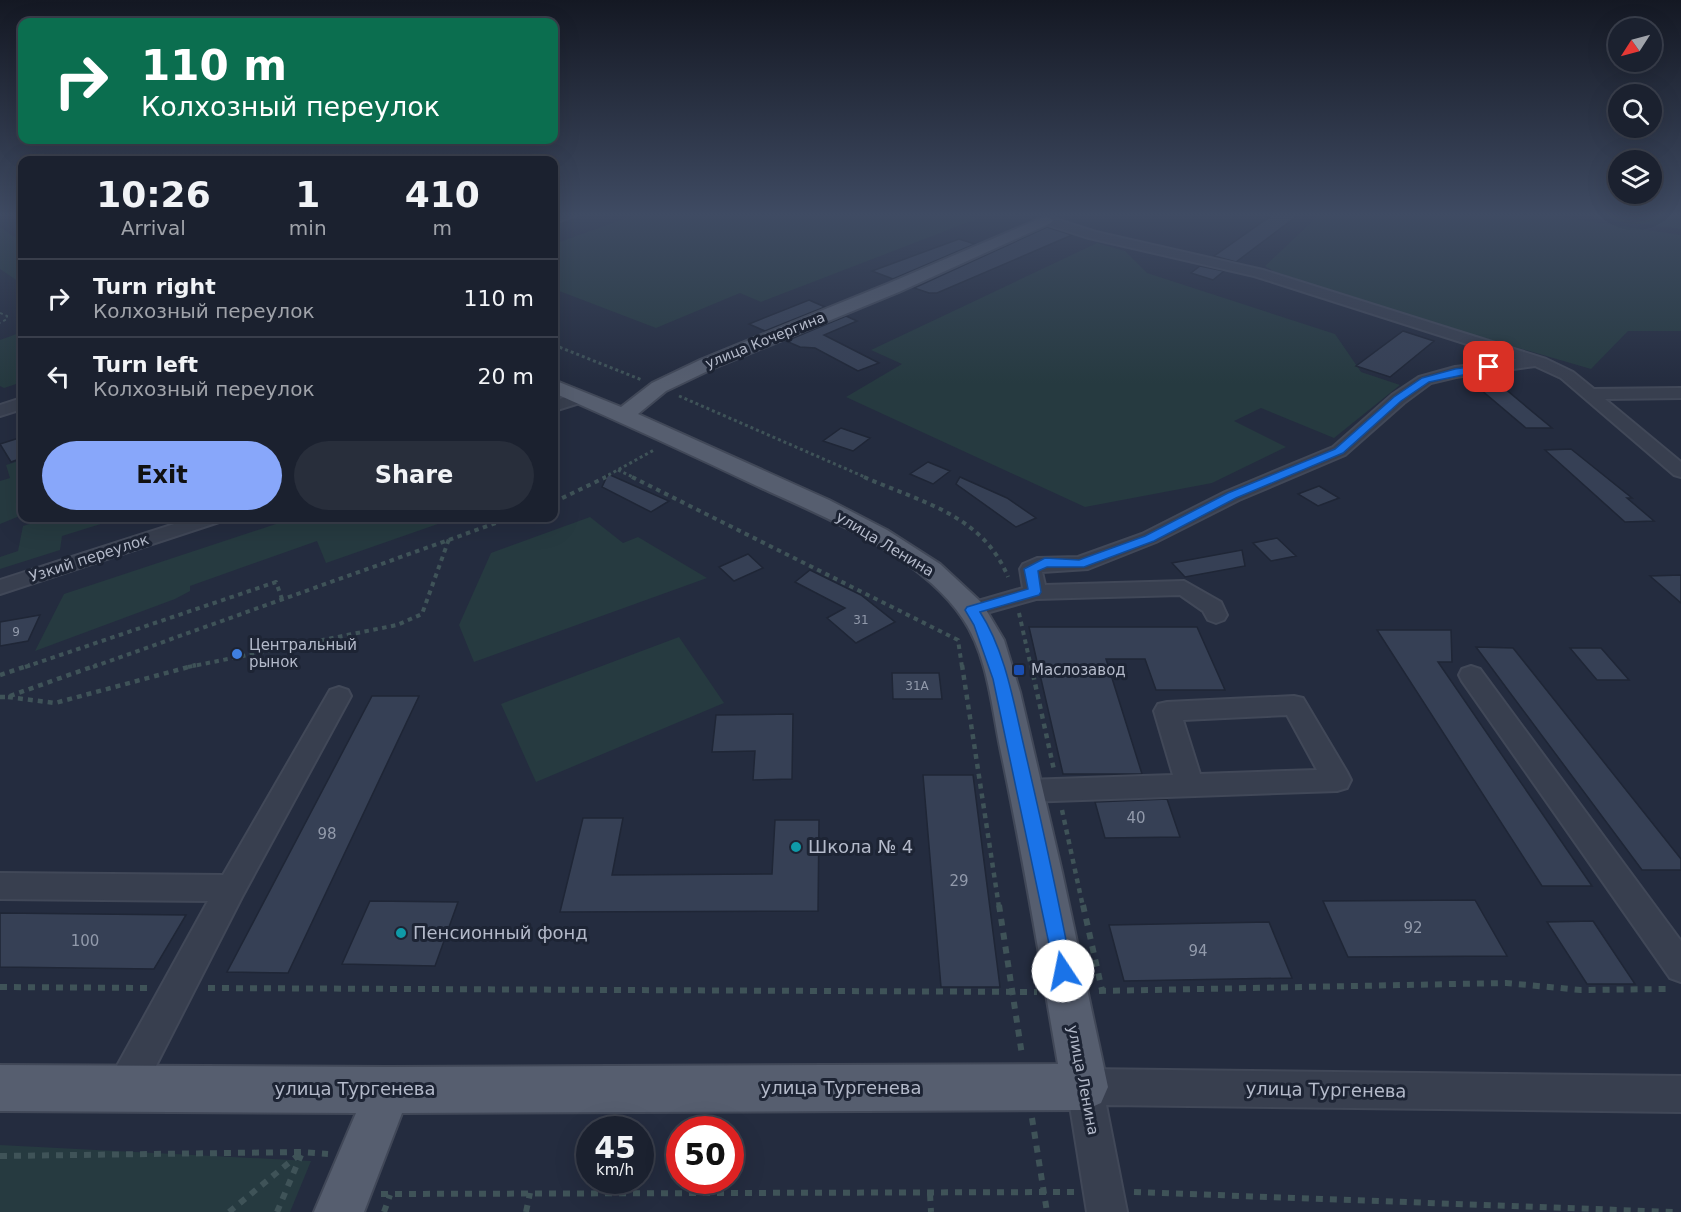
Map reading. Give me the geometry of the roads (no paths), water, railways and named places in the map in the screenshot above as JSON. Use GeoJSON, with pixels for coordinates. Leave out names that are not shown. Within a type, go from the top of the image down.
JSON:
{"type":"FeatureCollection","features":[{"type":"Feature","properties":{"kind":"main road","name":"улица Кочергина"},"geometry":{"type":"LineString","coordinates":[[624,415],[659,387],[916,272]]}},
{"type":"Feature","properties":{"kind":"main road","name":"улица Ленина"},"geometry":{"type":"LineString","coordinates":[[558,388],[624,415],[814,503],[885,541],[942,579],[972,610],[981,624],[1000,679],[1026,791],[1085,1088]]}},
{"type":"Feature","properties":{"kind":"main road","name":"улица Тургенева"},"geometry":{"type":"LineString","coordinates":[[0,1088],[388,1090],[1085,1088]]}},
{"type":"Feature","properties":{"kind":"main road"},"geometry":{"type":"LineString","coordinates":[[365,1203],[388,1090]]}},
{"type":"Feature","properties":{"kind":"street"},"geometry":{"type":"LineString","coordinates":[[1252,272],[1540,362],[1567,375],[1681,471]]}},
{"type":"Feature","properties":{"kind":"street"},"geometry":{"type":"LineString","coordinates":[[1025,594],[1031,569],[1045,562],[1080,564],[1149,538],[1232,496],[1339,451],[1398,399],[1425,380],[1455,372],[1540,362]]}},
{"type":"Feature","properties":{"kind":"street"},"geometry":{"type":"LineString","coordinates":[[1591,394],[1681,393]]}},
{"type":"Feature","properties":{"kind":"street"},"geometry":{"type":"LineString","coordinates":[[558,404],[580,397]]}},
{"type":"Feature","properties":{"kind":"street","name":"Узкий переулок"},"geometry":{"type":"LineString","coordinates":[[0,587],[200,522]]}},
{"type":"Feature","properties":{"kind":"street"},"geometry":{"type":"LineString","coordinates":[[972,610],[1025,594],[1184,588],[1213,607],[1216,615]]}},
{"type":"Feature","properties":{"kind":"street"},"geometry":{"type":"LineString","coordinates":[[1471,675],[1675,978]]}},
{"type":"Feature","properties":{"kind":"street"},"geometry":{"type":"LineString","coordinates":[[125,1088],[231,888],[339,696]]}},
{"type":"Feature","properties":{"kind":"street"},"geometry":{"type":"LineString","coordinates":[[1026,791],[1337,780],[1294,705],[1167,711],[1190,784]]}},
{"type":"Feature","properties":{"kind":"street"},"geometry":{"type":"LineString","coordinates":[[0,886],[231,888]]}},
{"type":"Feature","properties":{"kind":"street","name":"улица Тургенева"},"geometry":{"type":"LineString","coordinates":[[1085,1088],[1681,1094]]}},
{"type":"Feature","properties":{"kind":"street","name":"улица Ленина"},"geometry":{"type":"LineString","coordinates":[[1085,1088],[1106,1202]]}},
{"type":"Feature","properties":{"kind":"place","name":"Центральный рынок"},"geometry":{"type":"Point","coordinates":[237,654]}},
{"type":"Feature","properties":{"kind":"place","name":"Маслозавод"},"geometry":{"type":"Point","coordinates":[1019,670]}},
{"type":"Feature","properties":{"kind":"place","name":"Школа № 4"},"geometry":{"type":"Point","coordinates":[796,847]}},
{"type":"Feature","properties":{"kind":"place","name":"Пенсионный фонд"},"geometry":{"type":"Point","coordinates":[401,933]}}]}
